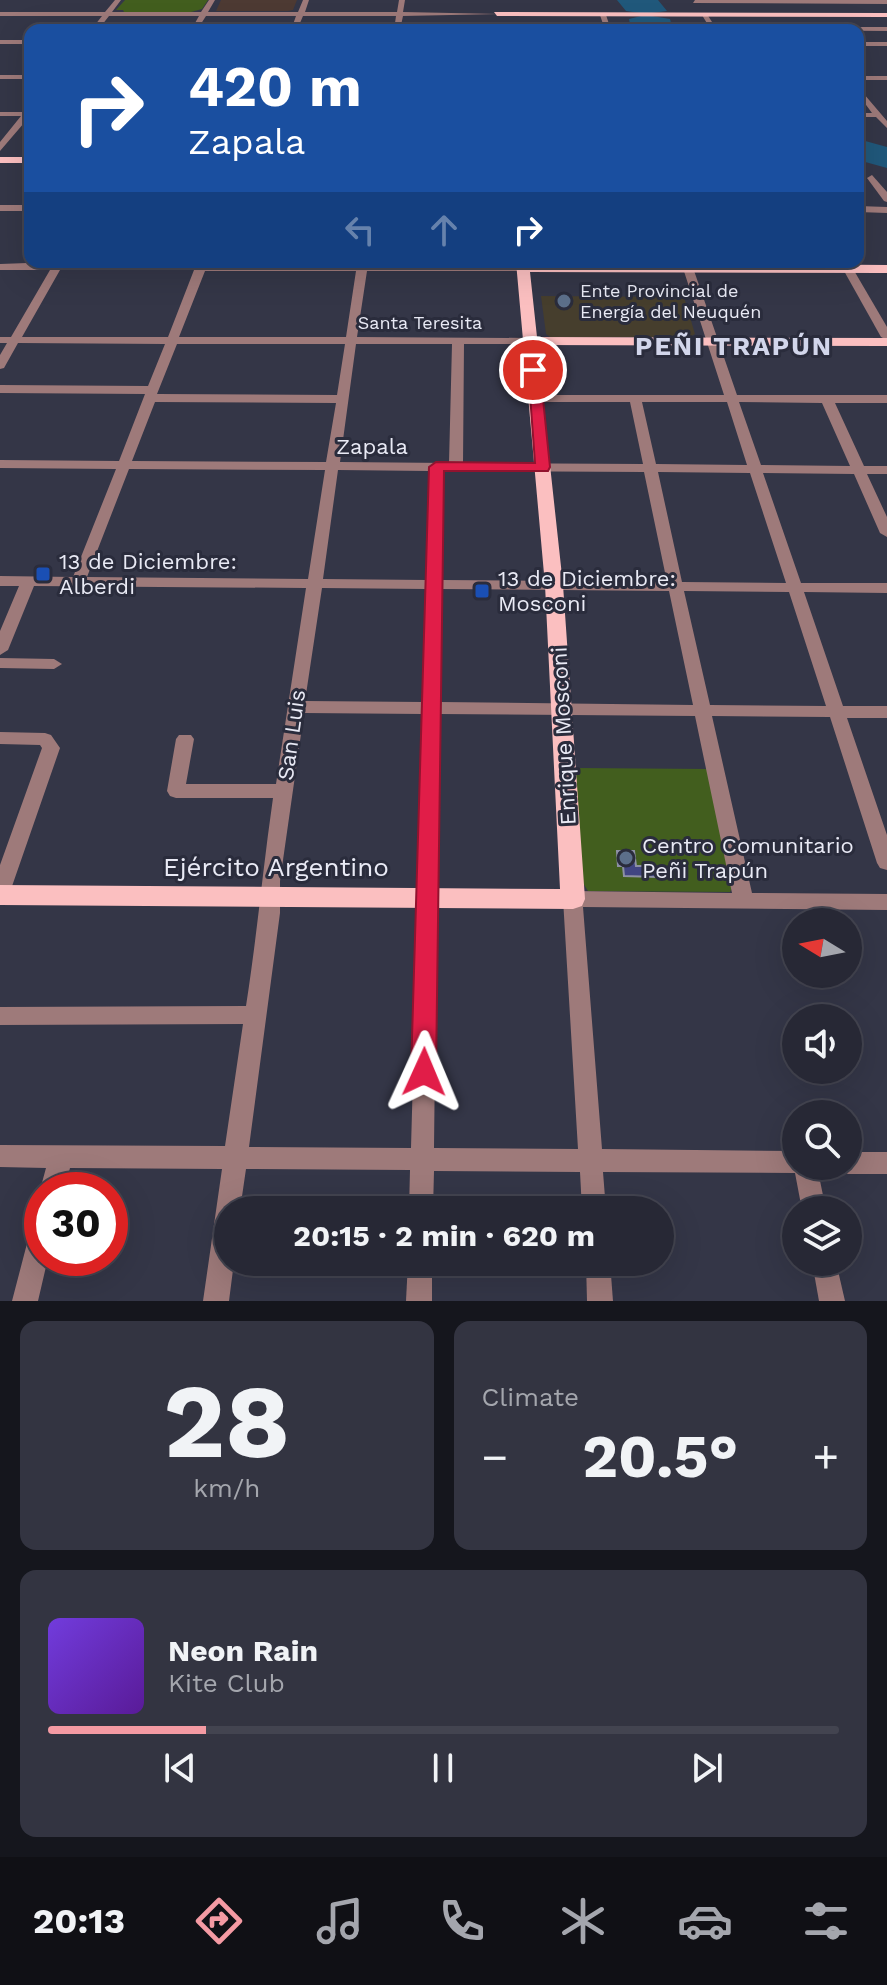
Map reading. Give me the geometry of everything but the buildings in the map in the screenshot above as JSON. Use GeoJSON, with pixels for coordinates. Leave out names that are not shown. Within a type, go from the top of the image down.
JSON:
{"type":"FeatureCollection","features":[{"type":"Feature","properties":{"kind":"main road"},"geometry":{"type":"LineString","coordinates":[[496,0],[498,24]]}},
{"type":"Feature","properties":{"kind":"main road"},"geometry":{"type":"LineString","coordinates":[[598,0],[603,15]]}},
{"type":"Feature","properties":{"kind":"main road"},"geometry":{"type":"LineString","coordinates":[[497,14],[887,15]]}},
{"type":"Feature","properties":{"kind":"main road"},"geometry":{"type":"LineString","coordinates":[[0,158],[24,158]]}},
{"type":"Feature","properties":{"kind":"main road"},"geometry":{"type":"LineString","coordinates":[[864,267],[887,269]]}},
{"type":"Feature","properties":{"kind":"main road","name":"Enrique Mosconi"},"geometry":{"type":"LineString","coordinates":[[522,268],[554,585],[573,899]]}},
{"type":"Feature","properties":{"kind":"main road","name":"Santa Teresita"},"geometry":{"type":"LineString","coordinates":[[530,341],[887,340]]}},
{"type":"Feature","properties":{"kind":"main road","name":"Ejército Argentino"},"geometry":{"type":"LineString","coordinates":[[0,893],[573,899]]}},
{"type":"Feature","properties":{"kind":"street"},"geometry":{"type":"LineString","coordinates":[[0,21],[22,0]]}},
{"type":"Feature","properties":{"kind":"street"},"geometry":{"type":"LineString","coordinates":[[99,24],[118,0]]}},
{"type":"Feature","properties":{"kind":"street"},"geometry":{"type":"LineString","coordinates":[[198,24],[212,0]]}},
{"type":"Feature","properties":{"kind":"street"},"geometry":{"type":"LineString","coordinates":[[296,24],[306,0]]}},
{"type":"Feature","properties":{"kind":"street"},"geometry":{"type":"LineString","coordinates":[[398,24],[402,0]]}},
{"type":"Feature","properties":{"kind":"street"},"geometry":{"type":"LineString","coordinates":[[710,24],[697,1],[885,2]]}},
{"type":"Feature","properties":{"kind":"street"},"geometry":{"type":"LineString","coordinates":[[789,1],[807,24]]}},
{"type":"Feature","properties":{"kind":"street"},"geometry":{"type":"LineString","coordinates":[[4,14],[497,14]]}},
{"type":"Feature","properties":{"kind":"street"},"geometry":{"type":"LineString","coordinates":[[603,15],[606,24]]}},
{"type":"Feature","properties":{"kind":"street"},"geometry":{"type":"LineString","coordinates":[[864,29],[887,29]]}},
{"type":"Feature","properties":{"kind":"street"},"geometry":{"type":"LineString","coordinates":[[0,42],[24,42]]}},
{"type":"Feature","properties":{"kind":"street"},"geometry":{"type":"LineString","coordinates":[[864,44],[887,44]]}},
{"type":"Feature","properties":{"kind":"street"},"geometry":{"type":"LineString","coordinates":[[0,77],[24,77]]}},
{"type":"Feature","properties":{"kind":"street"},"geometry":{"type":"LineString","coordinates":[[864,78],[887,78]]}},
{"type":"Feature","properties":{"kind":"street"},"geometry":{"type":"LineString","coordinates":[[865,98],[876,98]]}},
{"type":"Feature","properties":{"kind":"street"},"geometry":{"type":"LineString","coordinates":[[865,98],[887,126]]}},
{"type":"Feature","properties":{"kind":"street"},"geometry":{"type":"LineString","coordinates":[[0,114],[24,113]]}},
{"type":"Feature","properties":{"kind":"street"},"geometry":{"type":"LineString","coordinates":[[0,148],[24,119]]}},
{"type":"Feature","properties":{"kind":"street"},"geometry":{"type":"LineString","coordinates":[[872,178],[887,199]]}},
{"type":"Feature","properties":{"kind":"street"},"geometry":{"type":"LineString","coordinates":[[0,208],[24,208]]}},
{"type":"Feature","properties":{"kind":"street"},"geometry":{"type":"LineString","coordinates":[[864,209],[884,210],[887,220]]}},
{"type":"Feature","properties":{"kind":"street"},"geometry":{"type":"LineString","coordinates":[[0,267],[24,266]]}},
{"type":"Feature","properties":{"kind":"street"},"geometry":{"type":"LineString","coordinates":[[0,365],[57,268]]}},
{"type":"Feature","properties":{"kind":"street"},"geometry":{"type":"LineString","coordinates":[[78,582],[201,268]]}},
{"type":"Feature","properties":{"kind":"street","name":"San Luis"},"geometry":{"type":"LineString","coordinates":[[230,1196],[283,791],[363,268]]}},
{"type":"Feature","properties":{"kind":"street"},"geometry":{"type":"LineString","coordinates":[[688,268],[887,863]]}},
{"type":"Feature","properties":{"kind":"street"},"geometry":{"type":"LineString","coordinates":[[848,268],[887,340]]}},
{"type":"Feature","properties":{"kind":"street","name":"Santa Teresita"},"geometry":{"type":"LineString","coordinates":[[0,340],[530,341]]}},
{"type":"Feature","properties":{"kind":"street"},"geometry":{"type":"LineString","coordinates":[[456,467],[458,341]]}},
{"type":"Feature","properties":{"kind":"street"},"geometry":{"type":"LineString","coordinates":[[0,389],[343,399]]}},
{"type":"Feature","properties":{"kind":"street"},"geometry":{"type":"LineString","coordinates":[[536,398],[887,399]]}},
{"type":"Feature","properties":{"kind":"street"},"geometry":{"type":"LineString","coordinates":[[635,398],[744,901]]}},
{"type":"Feature","properties":{"kind":"street"},"geometry":{"type":"LineString","coordinates":[[827,399],[887,533]]}},
{"type":"Feature","properties":{"kind":"street","name":"Zapala"},"geometry":{"type":"LineString","coordinates":[[0,464],[887,470]]}},
{"type":"Feature","properties":{"kind":"street"},"geometry":{"type":"LineString","coordinates":[[421,1196],[436,467]]}},
{"type":"Feature","properties":{"kind":"street"},"geometry":{"type":"LineString","coordinates":[[0,581],[887,588]]}},
{"type":"Feature","properties":{"kind":"street"},"geometry":{"type":"LineString","coordinates":[[0,650],[28,581]]}},
{"type":"Feature","properties":{"kind":"street"},"geometry":{"type":"LineString","coordinates":[[0,663],[54,664]]}},
{"type":"Feature","properties":{"kind":"street"},"geometry":{"type":"LineString","coordinates":[[295,707],[887,712]]}},
{"type":"Feature","properties":{"kind":"street"},"geometry":{"type":"LineString","coordinates":[[0,738],[41,738],[49,741],[51,748],[0,893]]}},
{"type":"Feature","properties":{"kind":"street"},"geometry":{"type":"LineString","coordinates":[[185,739],[176,791],[283,791]]}},
{"type":"Feature","properties":{"kind":"street","name":"Ejército Argentino"},"geometry":{"type":"LineString","coordinates":[[573,899],[887,902]]}},
{"type":"Feature","properties":{"kind":"street","name":"Enrique Mosconi"},"geometry":{"type":"LineString","coordinates":[[573,899],[593,1196]]}},
{"type":"Feature","properties":{"kind":"street"},"geometry":{"type":"LineString","coordinates":[[0,1016],[256,1015]]}},
{"type":"Feature","properties":{"kind":"street"},"geometry":{"type":"LineString","coordinates":[[0,1156],[782,1162]]}},
{"type":"Feature","properties":{"kind":"street"},"geometry":{"type":"LineString","coordinates":[[57,1172],[61,1157]]}},
{"type":"Feature","properties":{"kind":"street"},"geometry":{"type":"LineString","coordinates":[[862,1163],[887,1163]]}},
{"type":"Feature","properties":{"kind":"street"},"geometry":{"type":"LineString","coordinates":[[25,1301],[31,1276]]}},
{"type":"Feature","properties":{"kind":"street","name":"San Luis"},"geometry":{"type":"LineString","coordinates":[[216,1301],[219,1276]]}},
{"type":"Feature","properties":{"kind":"street"},"geometry":{"type":"LineString","coordinates":[[419,1301],[420,1276]]}},
{"type":"Feature","properties":{"kind":"street"},"geometry":{"type":"LineString","coordinates":[[599,1276],[600,1301]]}},
{"type":"Feature","properties":{"kind":"street"},"geometry":{"type":"LineString","coordinates":[[827,1276],[832,1301]]}},
{"type":"Feature","properties":{"kind":"shaded area"},"geometry":{"type":"Polygon","coordinates":[[[221,0],[297,0],[293,10],[288,11],[216,11],[221,0]]]}},
{"type":"Feature","properties":{"kind":"shaded area"},"geometry":{"type":"Polygon","coordinates":[[[541,296],[684,297],[695,334],[690,337],[550,337],[546,334],[541,296]]]}},
{"type":"Feature","properties":{"kind":"green space"},"geometry":{"type":"Polygon","coordinates":[[[125,0],[208,0],[202,9],[191,12],[116,10],[125,0]]]}},
{"type":"Feature","properties":{"kind":"green space"},"geometry":{"type":"Polygon","coordinates":[[[574,768],[709,769],[733,886],[730,892],[588,891],[583,883],[574,768]]]}},
{"type":"Feature","properties":{"kind":"water"},"geometry":{"type":"Polygon","coordinates":[[[617,0],[658,0],[667,11],[652,13],[652,16],[670,19],[671,24],[630,24],[629,19],[641,16],[640,13],[626,11],[617,0]]]}},
{"type":"Feature","properties":{"kind":"water"},"geometry":{"type":"Polygon","coordinates":[[[864,141],[887,147],[887,168],[864,162],[864,141]]]}},
{"type":"Feature","properties":{"kind":"place","name":"Ente Provincial de Energía del Neuquén"},"geometry":{"type":"Point","coordinates":[564,301]}},
{"type":"Feature","properties":{"kind":"place","name":"13 de Diciembre: Alberdi"},"geometry":{"type":"Point","coordinates":[43,574]}},
{"type":"Feature","properties":{"kind":"place","name":"13 de Diciembre: Mosconi"},"geometry":{"type":"Point","coordinates":[482,591]}},
{"type":"Feature","properties":{"kind":"place","name":"Centro Comunitario Peñi Trapún"},"geometry":{"type":"Point","coordinates":[626,858]}},
{"type":"Feature","properties":{"kind":"district","name":"PEÑI TRAPÚN"},"geometry":{"type":"Point","coordinates":[734,346]}},
{"type":"Feature","properties":{"kind":"route"},"geometry":{"type":"LineString","coordinates":[[424,1072],[436,467],[543,467],[533,370]]}}]}
